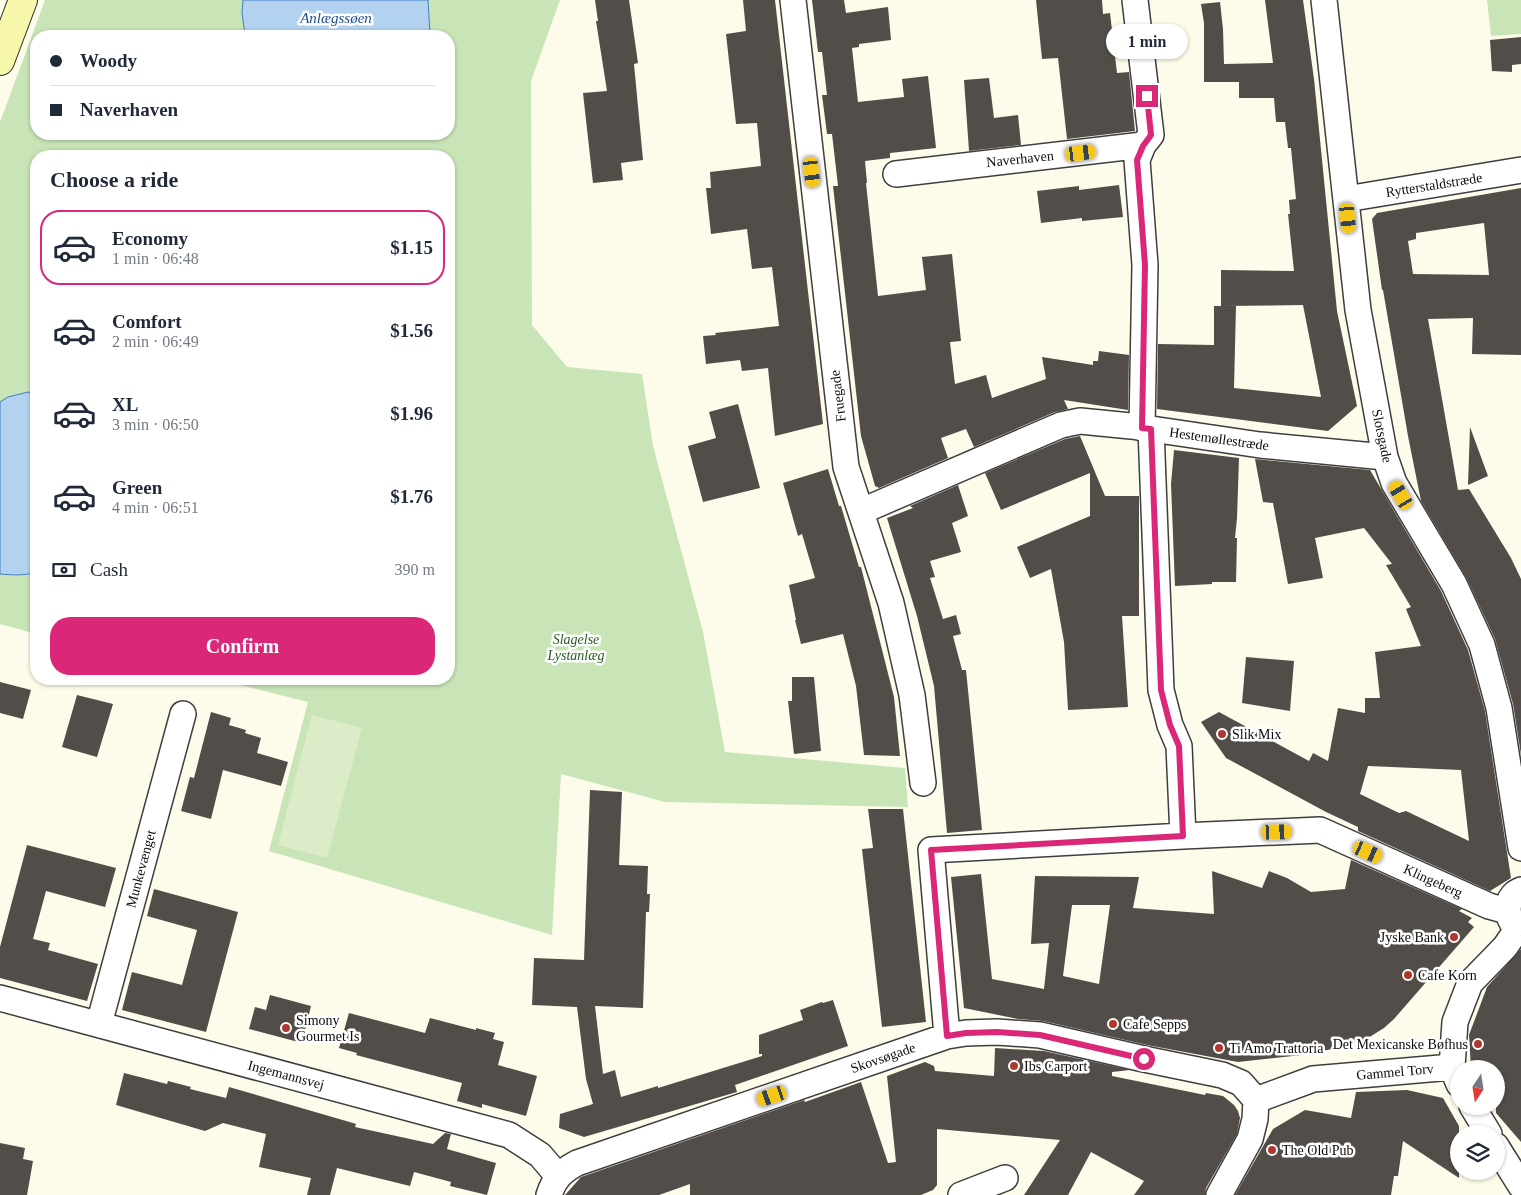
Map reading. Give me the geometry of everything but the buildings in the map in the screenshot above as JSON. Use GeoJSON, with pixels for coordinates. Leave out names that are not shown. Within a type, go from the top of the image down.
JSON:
{"type":"FeatureCollection","features":[{"type":"Feature","properties":{"kind":"street"},"geometry":{"type":"LineString","coordinates":[[0,61],[23,0]]}},
{"type":"Feature","properties":{"kind":"street","name":"Fruegade"},"geometry":{"type":"LineString","coordinates":[[793,0],[846,466],[891,603],[911,689],[923,783]]}},
{"type":"Feature","properties":{"kind":"street"},"geometry":{"type":"LineString","coordinates":[[1135,0],[1151,135],[1143,146],[1137,160],[1145,265],[1146,429],[1161,690],[1170,725],[1179,746],[1176,836]]}},
{"type":"Feature","properties":{"kind":"street","name":"Slotsgade"},"geometry":{"type":"LineString","coordinates":[[1324,0],[1358,310],[1385,457],[1394,483],[1454,584],[1482,645],[1499,708],[1521,848]]}},
{"type":"Feature","properties":{"kind":"street","name":"Naverhaven"},"geometry":{"type":"LineString","coordinates":[[896,174],[1143,146]]}},
{"type":"Feature","properties":{"kind":"street","name":"Rytterstaldstræde"},"geometry":{"type":"LineString","coordinates":[[1346,199],[1521,170]]}},
{"type":"Feature","properties":{"kind":"street","name":"Hestemøllestræde"},"geometry":{"type":"LineString","coordinates":[[862,511],[1061,424],[1080,420],[1260,445],[1385,457]]}},
{"type":"Feature","properties":{"kind":"street","name":"Munkevænget"},"geometry":{"type":"LineString","coordinates":[[99,1024],[183,714]]}},
{"type":"Feature","properties":{"kind":"street","name":"Klingeberg"},"geometry":{"type":"LineString","coordinates":[[947,1036],[931,850],[1320,830],[1489,906],[1515,923]]}},
{"type":"Feature","properties":{"kind":"street","name":"Gammel Torv"},"geometry":{"type":"LineString","coordinates":[[1455,1060],[1455,1022],[1470,983],[1505,947],[1515,923],[1509,900],[1516,892],[1521,890]]}},
{"type":"Feature","properties":{"kind":"street","name":"Ingemannsvej"},"geometry":{"type":"LineString","coordinates":[[0,998],[509,1135],[540,1154],[553,1185]]}},
{"type":"Feature","properties":{"kind":"street","name":"Skovsøgade"},"geometry":{"type":"LineString","coordinates":[[553,1185],[567,1168],[577,1163],[947,1036],[966,1033],[997,1032],[1040,1035],[1222,1075],[1241,1083],[1256,1100]]}},
{"type":"Feature","properties":{"kind":"street","name":"Gammel Torv"},"geometry":{"type":"LineString","coordinates":[[1256,1100],[1313,1079],[1450,1075]]}},
{"type":"Feature","properties":{"kind":"street"},"geometry":{"type":"LineString","coordinates":[[1219,1195],[1250,1139],[1256,1119],[1256,1100]]}},
{"type":"Feature","properties":{"kind":"street"},"geometry":{"type":"LineString","coordinates":[[1505,1160],[1521,1186]]}},
{"type":"Feature","properties":{"kind":"street"},"geometry":{"type":"LineString","coordinates":[[961,1195],[1005,1178]]}},
{"type":"Feature","properties":{"kind":"green space","name":"Slagelse Lystanlæg"},"geometry":{"type":"Polygon","coordinates":[[[45,0],[560,0],[531,81],[532,325],[567,367],[642,374],[653,446],[703,632],[725,752],[905,768],[908,807],[665,802],[561,774],[552,935],[269,851],[308,702],[240,685],[455,685],[455,150],[30,150],[30,632],[0,624],[0,122],[30,41],[30,140],[455,140],[455,30],[34,30],[45,0]]]}},
{"type":"Feature","properties":{"kind":"green space"},"geometry":{"type":"Polygon","coordinates":[[[1487,0],[1521,0],[1521,34],[1491,36],[1487,0]]]}},
{"type":"Feature","properties":{"kind":"green space"},"geometry":{"type":"Polygon","coordinates":[[[312,715],[362,728],[327,858],[278,845],[312,715]]]}},
{"type":"Feature","properties":{"kind":"water","name":"Anlægssøen"},"geometry":{"type":"Polygon","coordinates":[[[243,0],[428,0],[430,30],[244,30],[243,0]]]}},
{"type":"Feature","properties":{"kind":"water"},"geometry":{"type":"Polygon","coordinates":[[[30,393],[30,573],[23,575],[0,574],[0,402],[8,397],[30,393]]]}},
{"type":"Feature","properties":{"kind":"place","name":"Slik Mix"},"geometry":{"type":"Point","coordinates":[1222,734]}},
{"type":"Feature","properties":{"kind":"place","name":"Jyske Bank"},"geometry":{"type":"Point","coordinates":[1454,937]}},
{"type":"Feature","properties":{"kind":"place","name":"Cafe Korn"},"geometry":{"type":"Point","coordinates":[1408,975]}},
{"type":"Feature","properties":{"kind":"place","name":"Cafe Sepps"},"geometry":{"type":"Point","coordinates":[1113,1024]}},
{"type":"Feature","properties":{"kind":"place","name":"Simony Gourmet Is"},"geometry":{"type":"Point","coordinates":[286,1028]}},
{"type":"Feature","properties":{"kind":"place","name":"Det Mexicanske Bøfhus"},"geometry":{"type":"Point","coordinates":[1478,1044]}},
{"type":"Feature","properties":{"kind":"place","name":"Ti Amo Trattoria"},"geometry":{"type":"Point","coordinates":[1219,1048]}},
{"type":"Feature","properties":{"kind":"place","name":"Ibs Carport"},"geometry":{"type":"Point","coordinates":[1014,1066]}},
{"type":"Feature","properties":{"kind":"place","name":"The Old Pub"},"geometry":{"type":"Point","coordinates":[1272,1150]}},
{"type":"Feature","properties":{"kind":"route"},"geometry":{"type":"LineString","coordinates":[[1144,1059],[1040,1035],[997,1032],[947,1036],[931,850],[1183,836],[1179,746],[1170,725],[1161,690],[1151,429],[1142,428],[1145,265],[1137,160],[1143,146],[1151,135],[1147,96]]}}]}
